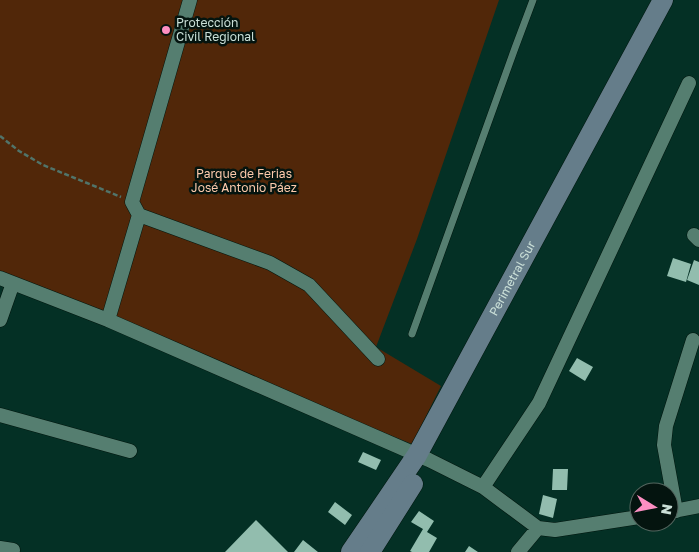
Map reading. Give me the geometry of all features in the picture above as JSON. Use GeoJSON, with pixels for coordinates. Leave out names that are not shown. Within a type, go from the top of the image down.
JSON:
{"type":"FeatureCollection","features":[{"type":"Feature","properties":{"kind":"main road","name":"Perimetral Sur"},"geometry":{"type":"LineString","coordinates":[[351,552],[423,458],[663,0]]}},
{"type":"Feature","properties":{"kind":"main road","name":"Perimetral Sur"},"geometry":{"type":"LineString","coordinates":[[370,552],[613,118],[675,0]]}},
{"type":"Feature","properties":{"kind":"street"},"geometry":{"type":"LineString","coordinates":[[190,0],[132,202],[139,215],[270,263],[309,285],[378,359]]}},
{"type":"Feature","properties":{"kind":"street"},"geometry":{"type":"LineString","coordinates":[[483,487],[539,403],[689,83]]}},
{"type":"Feature","properties":{"kind":"street"},"geometry":{"type":"LineString","coordinates":[[108,320],[139,215]]}},
{"type":"Feature","properties":{"kind":"street"},"geometry":{"type":"LineString","coordinates":[[0,320],[6,280],[108,320],[423,458],[483,487],[538,528],[555,530],[629,519]]}},
{"type":"Feature","properties":{"kind":"street"},"geometry":{"type":"LineString","coordinates":[[668,482],[664,445],[666,426],[693,340]]}},
{"type":"Feature","properties":{"kind":"street"},"geometry":{"type":"LineString","coordinates":[[0,414],[130,451]]}},
{"type":"Feature","properties":{"kind":"street"},"geometry":{"type":"LineString","coordinates":[[679,510],[699,506]]}},
{"type":"Feature","properties":{"kind":"street"},"geometry":{"type":"LineString","coordinates":[[518,552],[538,528]]}},
{"type":"Feature","properties":{"kind":"lane"},"geometry":{"type":"LineString","coordinates":[[412,334],[533,0]]}},
{"type":"Feature","properties":{"kind":"path"},"geometry":{"type":"LineString","coordinates":[[0,136],[43,165],[132,202]]}},
{"type":"Feature","properties":{"kind":"green space","name":"Parque de Ferias José Antonio Páez"},"geometry":{"type":"Polygon","coordinates":[[[0,0],[499,0],[417,239],[376,347],[441,386],[412,444],[0,278],[0,0]]]}},
{"type":"Feature","properties":{"kind":"building"},"geometry":{"type":"Polygon","coordinates":[[[673,258],[691,264],[686,282],[667,276],[673,258]]]}},
{"type":"Feature","properties":{"kind":"building"},"geometry":{"type":"Polygon","coordinates":[[[694,260],[699,262],[699,285],[687,280],[694,260]]]}},
{"type":"Feature","properties":{"kind":"building"},"geometry":{"type":"Polygon","coordinates":[[[577,358],[593,367],[585,381],[569,371],[577,358]]]}},
{"type":"Feature","properties":{"kind":"building"},"geometry":{"type":"Polygon","coordinates":[[[363,452],[381,460],[376,470],[358,462],[363,452]]]}},
{"type":"Feature","properties":{"kind":"building"},"geometry":{"type":"Polygon","coordinates":[[[553,469],[568,469],[567,490],[552,490],[553,469]]]}},
{"type":"Feature","properties":{"kind":"building"},"geometry":{"type":"Polygon","coordinates":[[[543,495],[557,499],[553,518],[539,514],[543,495]]]}},
{"type":"Feature","properties":{"kind":"building"},"geometry":{"type":"Polygon","coordinates":[[[335,502],[352,515],[345,525],[328,512],[335,502]]]}},
{"type":"Feature","properties":{"kind":"building"},"geometry":{"type":"Polygon","coordinates":[[[419,511],[434,521],[427,532],[437,538],[429,552],[410,551],[423,529],[411,522],[419,511]]]}},
{"type":"Feature","properties":{"kind":"building"},"geometry":{"type":"Polygon","coordinates":[[[256,520],[288,552],[225,552],[256,520]]]}},
{"type":"Feature","properties":{"kind":"building"},"geometry":{"type":"Polygon","coordinates":[[[303,540],[318,552],[294,552],[303,540]]]}},
{"type":"Feature","properties":{"kind":"building"},"geometry":{"type":"Polygon","coordinates":[[[469,546],[478,552],[465,552],[469,546]]]}},
{"type":"Feature","properties":{"kind":"place","name":"Protección Civil Regional"},"geometry":{"type":"Point","coordinates":[166,30]}}]}
